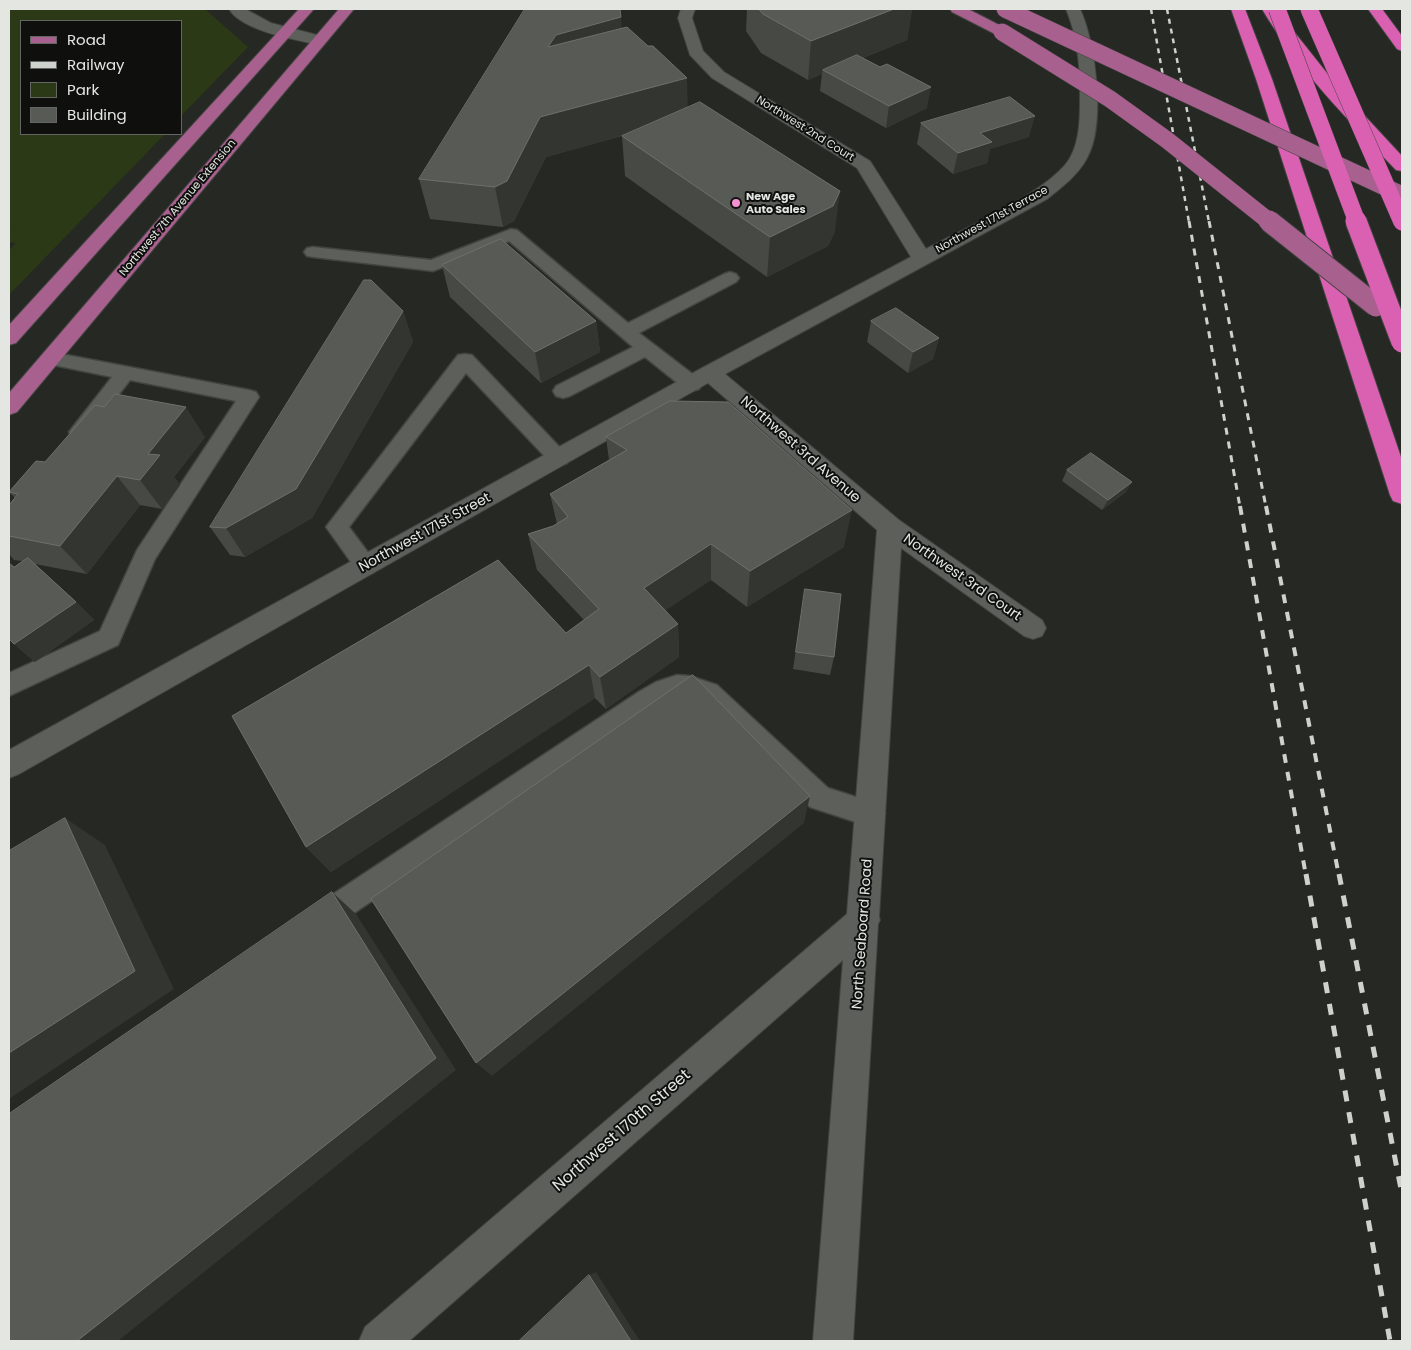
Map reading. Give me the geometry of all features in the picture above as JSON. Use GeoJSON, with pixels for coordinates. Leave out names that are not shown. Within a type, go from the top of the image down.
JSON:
{"type":"FeatureCollection","features":[{"type":"Feature","properties":{"kind":"highway"},"geometry":{"type":"LineString","coordinates":[[1238,9],[1264,79],[1402,495]]}},
{"type":"Feature","properties":{"kind":"highway"},"geometry":{"type":"LineString","coordinates":[[1269,9],[1309,65],[1356,119],[1402,166]]}},
{"type":"Feature","properties":{"kind":"highway"},"geometry":{"type":"LineString","coordinates":[[1277,9],[1402,342]]}},
{"type":"Feature","properties":{"kind":"highway"},"geometry":{"type":"LineString","coordinates":[[1310,9],[1402,222]]}},
{"type":"Feature","properties":{"kind":"highway"},"geometry":{"type":"LineString","coordinates":[[1375,9],[1402,46]]}},
{"type":"Feature","properties":{"kind":"highway"},"geometry":{"type":"LineString","coordinates":[[1372,404],[1402,448]]}},
{"type":"Feature","properties":{"kind":"main road"},"geometry":{"type":"LineString","coordinates":[[9,338],[308,9]]}},
{"type":"Feature","properties":{"kind":"main road","name":"Northwest 7th Avenue Extension"},"geometry":{"type":"LineString","coordinates":[[9,407],[347,9]]}},
{"type":"Feature","properties":{"kind":"main road"},"geometry":{"type":"LineString","coordinates":[[957,9],[1002,32],[1110,99],[1168,140],[1402,327]]}},
{"type":"Feature","properties":{"kind":"main road"},"geometry":{"type":"LineString","coordinates":[[1005,9],[1402,195]]}},
{"type":"Feature","properties":{"kind":"street"},"geometry":{"type":"LineString","coordinates":[[236,9],[250,20],[286,33],[320,40]]}},
{"type":"Feature","properties":{"kind":"street","name":"Northwest 2nd Court"},"geometry":{"type":"LineString","coordinates":[[688,9],[685,18],[696,52],[718,75],[864,165],[922,260]]}},
{"type":"Feature","properties":{"kind":"street","name":"Northwest 171st Terrace"},"geometry":{"type":"LineString","coordinates":[[842,302],[1040,195],[1067,173],[1082,152],[1089,115],[1088,67],[1080,19],[1073,9]]}},
{"type":"Feature","properties":{"kind":"street","name":"Northwest 171st Street"},"geometry":{"type":"LineString","coordinates":[[9,765],[701,378],[842,302]]}},
{"type":"Feature","properties":{"kind":"street","name":"Northwest 3rd Avenue"},"geometry":{"type":"LineString","coordinates":[[701,378],[890,527]]}},
{"type":"Feature","properties":{"kind":"street","name":"Northwest 3rd Court"},"geometry":{"type":"LineString","coordinates":[[890,527],[1033,628]]}},
{"type":"Feature","properties":{"kind":"street","name":"North Seaboard Road"},"geometry":{"type":"LineString","coordinates":[[833,1341],[864,920],[890,527]]}},
{"type":"Feature","properties":{"kind":"street","name":"Northwest 170th Street"},"geometry":{"type":"LineString","coordinates":[[379,1341],[864,920]]}},
{"type":"Feature","properties":{"kind":"lane"},"geometry":{"type":"LineString","coordinates":[[313,252],[433,266],[511,234],[646,349],[701,378]]}},
{"type":"Feature","properties":{"kind":"lane"},"geometry":{"type":"LineString","coordinates":[[626,332],[730,278]]}},
{"type":"Feature","properties":{"kind":"lane"},"geometry":{"type":"LineString","coordinates":[[563,391],[646,349]]}},
{"type":"Feature","properties":{"kind":"lane"},"geometry":{"type":"LineString","coordinates":[[9,685],[110,638],[145,556],[249,396],[51,358]]}},
{"type":"Feature","properties":{"kind":"lane"},"geometry":{"type":"LineString","coordinates":[[366,566],[337,527],[465,360],[559,458]]}},
{"type":"Feature","properties":{"kind":"lane"},"geometry":{"type":"LineString","coordinates":[[70,444],[125,373]]}},
{"type":"Feature","properties":{"kind":"lane"},"geometry":{"type":"LineString","coordinates":[[296,936],[649,699],[670,687],[687,684],[708,693],[820,798],[871,814]]}},
{"type":"Feature","properties":{"kind":"green space"},"geometry":{"type":"Polygon","coordinates":[[[9,9],[205,9],[248,47],[182,115],[182,20],[20,20],[20,135],[164,135],[9,295],[9,250],[16,243],[9,242],[9,229],[11,226],[9,226],[9,9]]]}},
{"type":"Feature","properties":{"kind":"building"},"geometry":{"type":"Polygon","coordinates":[[[525,9],[620,9],[621,17],[556,35],[548,47],[627,27],[648,46],[653,46],[687,78],[540,117],[507,181],[495,187],[419,179],[525,9]]]}},
{"type":"Feature","properties":{"kind":"building"},"geometry":{"type":"Polygon","coordinates":[[[759,9],[894,9],[811,41],[763,14],[759,9]]]}},
{"type":"Feature","properties":{"kind":"building"},"geometry":{"type":"Polygon","coordinates":[[[857,55],[880,67],[887,64],[931,87],[889,106],[823,70],[857,55]]]}},
{"type":"Feature","properties":{"kind":"building"},"geometry":{"type":"Polygon","coordinates":[[[1010,97],[1035,116],[980,133],[992,142],[958,153],[921,123],[1010,97]]]}},
{"type":"Feature","properties":{"kind":"building"},"geometry":{"type":"Polygon","coordinates":[[[700,102],[840,191],[833,206],[770,237],[622,136],[700,102]]]}},
{"type":"Feature","properties":{"kind":"building"},"geometry":{"type":"Polygon","coordinates":[[[501,239],[596,321],[535,352],[442,265],[501,239]]]}},
{"type":"Feature","properties":{"kind":"building"},"geometry":{"type":"Polygon","coordinates":[[[364,280],[371,280],[403,311],[296,489],[226,528],[210,527],[364,280]]]}},
{"type":"Feature","properties":{"kind":"building"},"geometry":{"type":"Polygon","coordinates":[[[896,308],[939,338],[913,352],[871,321],[896,308]]]}},
{"type":"Feature","properties":{"kind":"building"},"geometry":{"type":"Polygon","coordinates":[[[115,394],[186,407],[148,454],[160,455],[140,480],[117,476],[60,546],[9,536],[9,505],[18,494],[9,492],[36,461],[45,462],[95,405],[104,407],[115,394]]]}},
{"type":"Feature","properties":{"kind":"building"},"geometry":{"type":"Polygon","coordinates":[[[670,401],[728,402],[852,510],[750,571],[711,544],[644,588],[678,624],[600,677],[589,665],[306,847],[232,716],[498,560],[566,633],[599,609],[528,534],[553,526],[568,517],[550,494],[627,450],[606,437],[670,401]]]}},
{"type":"Feature","properties":{"kind":"building"},"geometry":{"type":"Polygon","coordinates":[[[1091,453],[1132,482],[1108,500],[1067,470],[1091,453]]]}},
{"type":"Feature","properties":{"kind":"building"},"geometry":{"type":"Polygon","coordinates":[[[28,558],[76,602],[14,644],[9,639],[9,563],[14,567],[28,558]]]}},
{"type":"Feature","properties":{"kind":"building"},"geometry":{"type":"Polygon","coordinates":[[[805,589],[841,594],[834,657],[796,652],[805,589]]]}},
{"type":"Feature","properties":{"kind":"building"},"geometry":{"type":"Polygon","coordinates":[[[693,675],[810,796],[476,1063],[371,899],[693,675]]]}},
{"type":"Feature","properties":{"kind":"building"},"geometry":{"type":"Polygon","coordinates":[[[65,818],[135,971],[9,1053],[9,851],[65,818]]]}},
{"type":"Feature","properties":{"kind":"building"},"geometry":{"type":"Polygon","coordinates":[[[332,892],[436,1058],[77,1341],[9,1341],[9,1114],[332,892]]]}},
{"type":"Feature","properties":{"kind":"building"},"geometry":{"type":"Polygon","coordinates":[[[589,1275],[631,1341],[519,1341],[589,1275]]]}},
{"type":"Feature","properties":{"kind":"railway"},"geometry":{"type":"LineString","coordinates":[[1151,9],[1189,222]]}},
{"type":"Feature","properties":{"kind":"railway"},"geometry":{"type":"LineString","coordinates":[[1167,9],[1209,222]]}},
{"type":"Feature","properties":{"kind":"railway"},"geometry":{"type":"LineString","coordinates":[[1189,221],[1240,507]]}},
{"type":"Feature","properties":{"kind":"railway"},"geometry":{"type":"LineString","coordinates":[[1209,221],[1266,507]]}},
{"type":"Feature","properties":{"kind":"railway"},"geometry":{"type":"LineString","coordinates":[[1240,506],[1306,876]]}},
{"type":"Feature","properties":{"kind":"railway"},"geometry":{"type":"LineString","coordinates":[[1266,506],[1339,876]]}},
{"type":"Feature","properties":{"kind":"railway"},"geometry":{"type":"LineString","coordinates":[[1306,874],[1390,1341]]}},
{"type":"Feature","properties":{"kind":"railway"},"geometry":{"type":"LineString","coordinates":[[1339,874],[1402,1194]]}},
{"type":"Feature","properties":{"kind":"place","name":"New Age Auto Sales"},"geometry":{"type":"Point","coordinates":[736,203]}}]}
